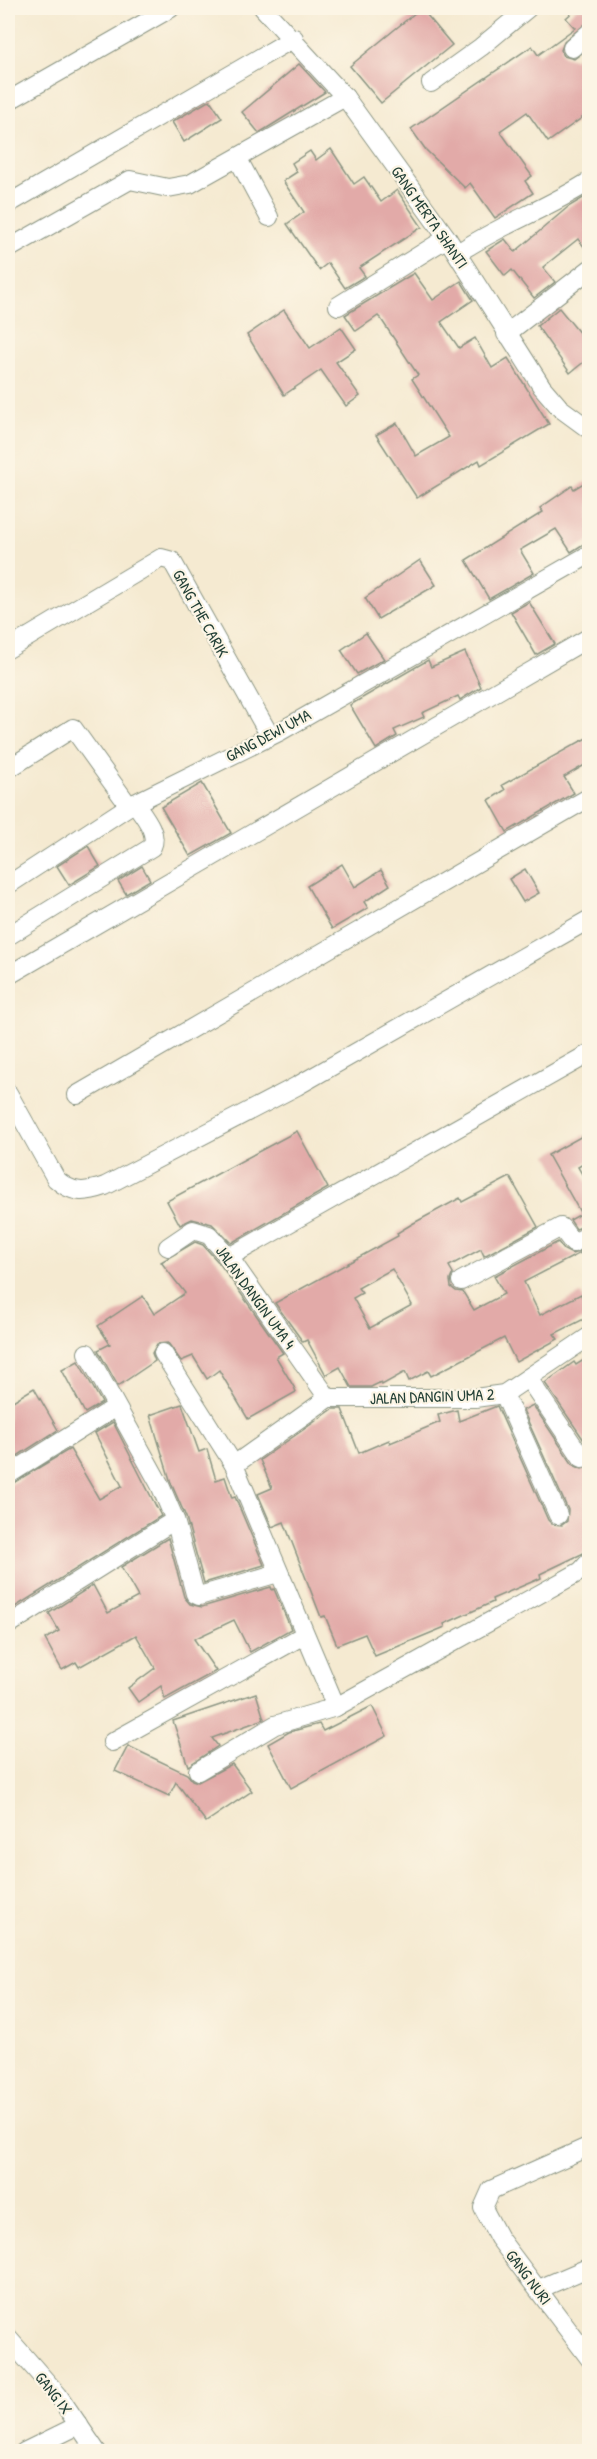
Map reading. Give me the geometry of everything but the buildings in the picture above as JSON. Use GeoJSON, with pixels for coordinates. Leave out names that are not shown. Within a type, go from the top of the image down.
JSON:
{"type":"FeatureCollection","features":[{"type":"Feature","properties":{"kind":"street"},"geometry":{"type":"LineString","coordinates":[[8,101],[171,8]]}},
{"type":"Feature","properties":{"kind":"street","name":"GANG MERTA SHANTI"},"geometry":{"type":"LineString","coordinates":[[263,8],[294,38],[345,97],[447,238],[460,252],[542,387],[560,408],[590,430]]}},
{"type":"Feature","properties":{"kind":"street"},"geometry":{"type":"LineString","coordinates":[[431,83],[481,47],[528,8]]}},
{"type":"Feature","properties":{"kind":"street"},"geometry":{"type":"LineString","coordinates":[[572,48],[590,32]]}},
{"type":"Feature","properties":{"kind":"street"},"geometry":{"type":"LineString","coordinates":[[8,204],[294,38]]}},
{"type":"Feature","properties":{"kind":"street"},"geometry":{"type":"LineString","coordinates":[[8,249],[130,180],[168,188],[190,184],[345,97]]}},
{"type":"Feature","properties":{"kind":"street"},"geometry":{"type":"LineString","coordinates":[[238,159],[269,217]]}},
{"type":"Feature","properties":{"kind":"street"},"geometry":{"type":"LineString","coordinates":[[460,252],[481,239],[559,201],[590,181]]}},
{"type":"Feature","properties":{"kind":"street"},"geometry":{"type":"LineString","coordinates":[[338,306],[447,238]]}},
{"type":"Feature","properties":{"kind":"street"},"geometry":{"type":"LineString","coordinates":[[508,332],[590,269]]}},
{"type":"Feature","properties":{"kind":"street","name":"GANG DEWI UMA"},"geometry":{"type":"LineString","coordinates":[[8,885],[132,805],[270,736],[590,554]]}},
{"type":"Feature","properties":{"kind":"street","name":"GANG THE CARIK"},"geometry":{"type":"LineString","coordinates":[[8,649],[161,558],[172,561],[270,736]]}},
{"type":"Feature","properties":{"kind":"street"},"geometry":{"type":"LineString","coordinates":[[9,975],[590,637]]}},
{"type":"Feature","properties":{"kind":"street"},"geometry":{"type":"LineString","coordinates":[[8,769],[73,728],[154,834],[155,841],[152,847],[8,936]]}},
{"type":"Feature","properties":{"kind":"street"},"geometry":{"type":"LineString","coordinates":[[77,1095],[590,797]]}},
{"type":"Feature","properties":{"kind":"street"},"geometry":{"type":"LineString","coordinates":[[8,1093],[56,1179],[66,1188],[85,1192],[105,1186],[297,1086],[590,919]]}},
{"type":"Feature","properties":{"kind":"street"},"geometry":{"type":"LineString","coordinates":[[229,1257],[590,1053]]}},
{"type":"Feature","properties":{"kind":"street"},"geometry":{"type":"LineString","coordinates":[[461,1281],[561,1227],[573,1243],[590,1235]]}},
{"type":"Feature","properties":{"kind":"street","name":"JALAN DANGIN UMA 4"},"geometry":{"type":"LineString","coordinates":[[168,1247],[189,1232],[198,1230],[209,1235],[229,1257],[328,1398]]}},
{"type":"Feature","properties":{"kind":"street","name":"JALAN DANGIN UMA 2"},"geometry":{"type":"LineString","coordinates":[[328,1398],[475,1398],[504,1394],[590,1336]]}},
{"type":"Feature","properties":{"kind":"street"},"geometry":{"type":"LineString","coordinates":[[87,1353],[160,1485],[175,1520],[195,1594],[199,1596],[278,1573]]}},
{"type":"Feature","properties":{"kind":"street"},"geometry":{"type":"LineString","coordinates":[[163,1353],[234,1465],[336,1707]]}},
{"type":"Feature","properties":{"kind":"street"},"geometry":{"type":"LineString","coordinates":[[528,1378],[582,1458]]}},
{"type":"Feature","properties":{"kind":"street"},"geometry":{"type":"LineString","coordinates":[[504,1394],[558,1515]]}},
{"type":"Feature","properties":{"kind":"street"},"geometry":{"type":"LineString","coordinates":[[234,1465],[328,1398]]}},
{"type":"Feature","properties":{"kind":"street"},"geometry":{"type":"LineString","coordinates":[[8,1475],[116,1407]]}},
{"type":"Feature","properties":{"kind":"street"},"geometry":{"type":"LineString","coordinates":[[8,1625],[175,1520]]}},
{"type":"Feature","properties":{"kind":"street"},"geometry":{"type":"LineString","coordinates":[[198,1772],[274,1725],[336,1707],[580,1571],[590,1561]]}},
{"type":"Feature","properties":{"kind":"street"},"geometry":{"type":"LineString","coordinates":[[112,1742],[304,1635]]}},
{"type":"Feature","properties":{"kind":"street","name":"GANG NURI"},"geometry":{"type":"LineString","coordinates":[[588,2355],[499,2238],[483,2208],[491,2190],[590,2146]]}},
{"type":"Feature","properties":{"kind":"street"},"geometry":{"type":"LineString","coordinates":[[539,2289],[590,2267]]}},
{"type":"Feature","properties":{"kind":"street","name":"GANG IX"},"geometry":{"type":"LineString","coordinates":[[8,2338],[58,2395],[97,2451]]}},
{"type":"Feature","properties":{"kind":"street"},"geometry":{"type":"LineString","coordinates":[[24,2451],[79,2426]]}}]}
